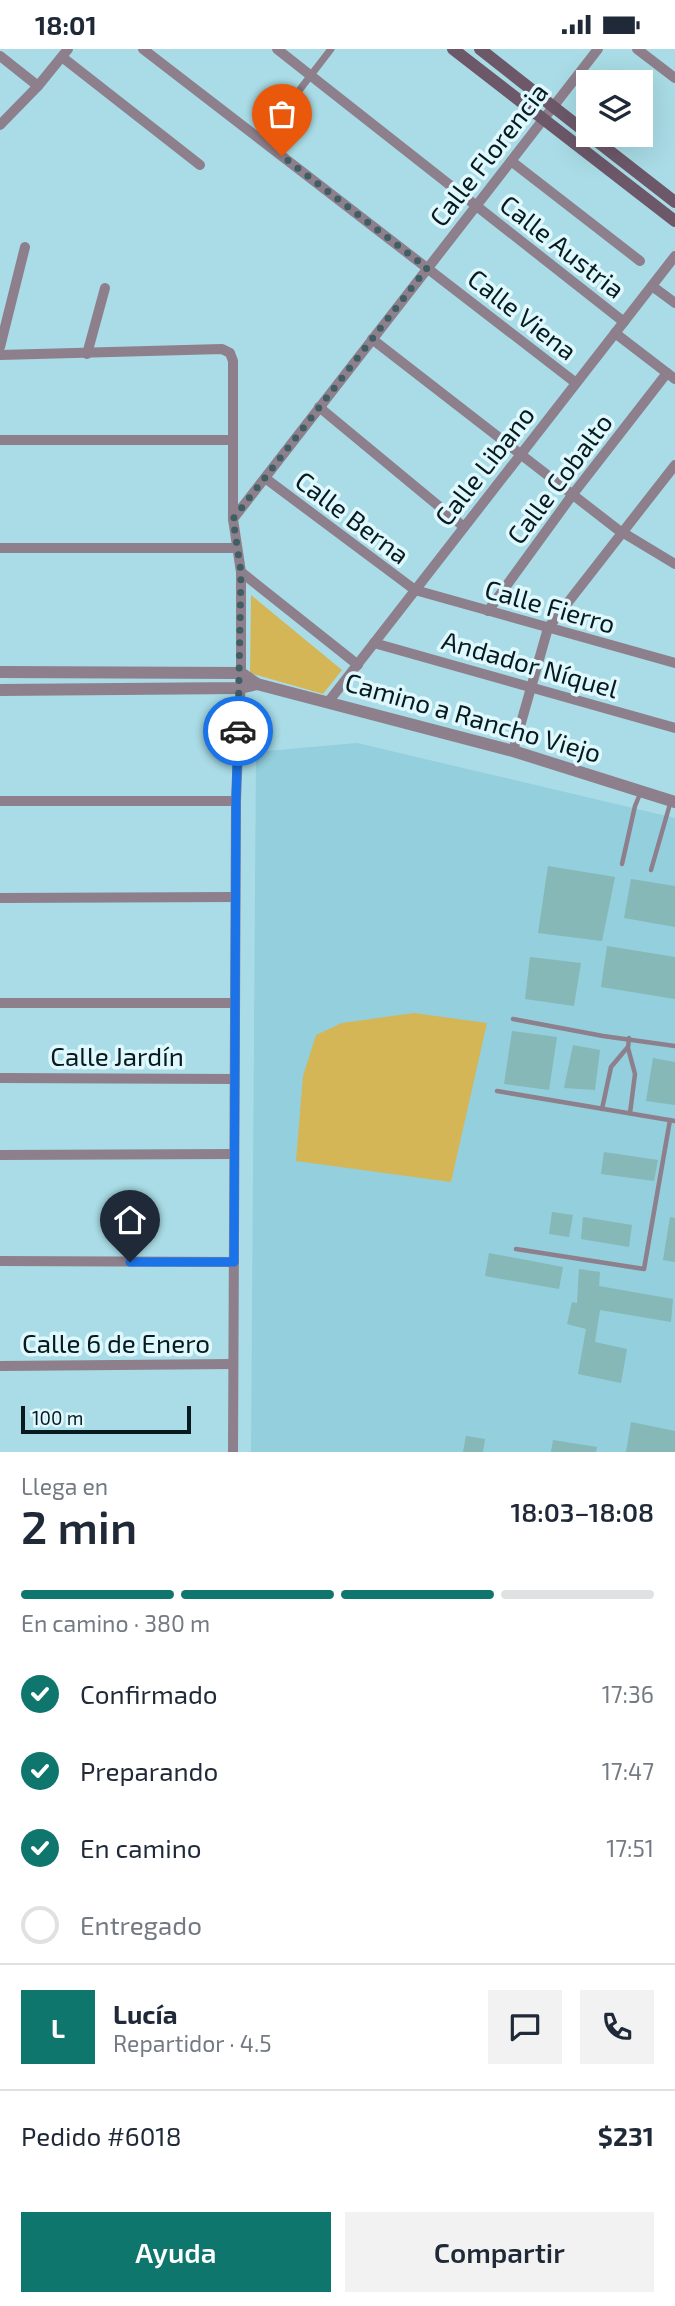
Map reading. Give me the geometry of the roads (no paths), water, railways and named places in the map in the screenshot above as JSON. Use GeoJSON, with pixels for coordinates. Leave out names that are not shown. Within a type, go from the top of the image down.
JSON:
{"type":"FeatureCollection","features":[{"type":"Feature","properties":{"kind":"main road"},"geometry":{"type":"LineString","coordinates":[[453,49],[675,221]]}},
{"type":"Feature","properties":{"kind":"main road"},"geometry":{"type":"LineString","coordinates":[[480,49],[576,125]]}},
{"type":"Feature","properties":{"kind":"main road"},"geometry":{"type":"LineString","coordinates":[[605,147],[675,202]]}},
{"type":"Feature","properties":{"kind":"street","name":"Calle Viena"},"geometry":{"type":"LineString","coordinates":[[143,49],[576,383]]}},
{"type":"Feature","properties":{"kind":"street","name":"Calle Austria"},"geometry":{"type":"LineString","coordinates":[[277,49],[624,322]]}},
{"type":"Feature","properties":{"kind":"street"},"geometry":{"type":"LineString","coordinates":[[261,140],[331,49]]}},
{"type":"Feature","properties":{"kind":"street","name":"Calle Florencia"},"geometry":{"type":"LineString","coordinates":[[233,519],[598,49]]}},
{"type":"Feature","properties":{"kind":"street"},"geometry":{"type":"LineString","coordinates":[[637,49],[675,78]]}},
{"type":"Feature","properties":{"kind":"street"},"geometry":{"type":"LineString","coordinates":[[0,125],[65,53],[200,165]]}},
{"type":"Feature","properties":{"kind":"street"},"geometry":{"type":"LineString","coordinates":[[0,57],[38,86]]}},
{"type":"Feature","properties":{"kind":"street"},"geometry":{"type":"LineString","coordinates":[[510,161],[640,261]]}},
{"type":"Feature","properties":{"kind":"street"},"geometry":{"type":"LineString","coordinates":[[0,347],[25,247]]}},
{"type":"Feature","properties":{"kind":"street","name":"Calle Libano"},"geometry":{"type":"LineString","coordinates":[[329,701],[675,256]]}},
{"type":"Feature","properties":{"kind":"street"},"geometry":{"type":"LineString","coordinates":[[652,286],[675,303]]}},
{"type":"Feature","properties":{"kind":"street"},"geometry":{"type":"LineString","coordinates":[[87,354],[105,288]]}},
{"type":"Feature","properties":{"kind":"street"},"geometry":{"type":"LineString","coordinates":[[615,333],[671,376]]}},
{"type":"Feature","properties":{"kind":"street"},"geometry":{"type":"LineString","coordinates":[[372,339],[624,533],[675,564]]}},
{"type":"Feature","properties":{"kind":"street"},"geometry":{"type":"LineString","coordinates":[[0,355],[222,349],[230,353],[233,361],[233,519],[241,572],[234,1003],[233,1452]]}},
{"type":"Feature","properties":{"kind":"street","name":"Calle Cobalto"},"geometry":{"type":"LineString","coordinates":[[488,611],[573,494],[671,376]]}},
{"type":"Feature","properties":{"kind":"street"},"geometry":{"type":"LineString","coordinates":[[319,408],[464,527]]}},
{"type":"Feature","properties":{"kind":"street"},"geometry":{"type":"LineString","coordinates":[[0,440],[233,440]]}},
{"type":"Feature","properties":{"kind":"street"},"geometry":{"type":"LineString","coordinates":[[513,751],[548,628],[675,465]]}},
{"type":"Feature","properties":{"kind":"street","name":"Calle Berna"},"geometry":{"type":"LineString","coordinates":[[265,478],[415,590]]}},
{"type":"Feature","properties":{"kind":"street"},"geometry":{"type":"LineString","coordinates":[[0,548],[236,548]]}},
{"type":"Feature","properties":{"kind":"street"},"geometry":{"type":"LineString","coordinates":[[241,572],[358,665]]}},
{"type":"Feature","properties":{"kind":"street","name":"Calle Fierro"},"geometry":{"type":"LineString","coordinates":[[415,590],[675,663]]}},
{"type":"Feature","properties":{"kind":"street","name":"Andador Níquel"},"geometry":{"type":"LineString","coordinates":[[374,643],[675,728]]}},
{"type":"Feature","properties":{"kind":"street"},"geometry":{"type":"LineString","coordinates":[[58,671],[59,689]]}},
{"type":"Feature","properties":{"kind":"street"},"geometry":{"type":"LineString","coordinates":[[0,672],[241,673]]}},
{"type":"Feature","properties":{"kind":"street","name":"Camino a Rancho Viejo"},"geometry":{"type":"LineString","coordinates":[[241,673],[257,684],[513,751],[674,799]]}},
{"type":"Feature","properties":{"kind":"street","name":"Camino a Rancho Viejo"},"geometry":{"type":"LineString","coordinates":[[0,690],[240,688],[257,684]]}},
{"type":"Feature","properties":{"kind":"street"},"geometry":{"type":"LineString","coordinates":[[0,801],[236,801]]}},
{"type":"Feature","properties":{"kind":"street"},"geometry":{"type":"LineString","coordinates":[[0,898],[235,897]]}},
{"type":"Feature","properties":{"kind":"street"},"geometry":{"type":"LineString","coordinates":[[0,1003],[234,1003]]}},
{"type":"Feature","properties":{"kind":"street","name":"Calle Jardín"},"geometry":{"type":"LineString","coordinates":[[0,1078],[234,1079]]}},
{"type":"Feature","properties":{"kind":"street"},"geometry":{"type":"LineString","coordinates":[[0,1155],[234,1154]]}},
{"type":"Feature","properties":{"kind":"street"},"geometry":{"type":"LineString","coordinates":[[0,1261],[234,1262]]}},
{"type":"Feature","properties":{"kind":"street","name":"Calle 6 de Enero"},"geometry":{"type":"LineString","coordinates":[[0,1366],[233,1364]]}},
{"type":"Feature","properties":{"kind":"lane"},"geometry":{"type":"LineString","coordinates":[[622,864],[635,806],[642,790]]}},
{"type":"Feature","properties":{"kind":"lane"},"geometry":{"type":"LineString","coordinates":[[650,870],[674,799]]}},
{"type":"Feature","properties":{"kind":"lane"},"geometry":{"type":"LineString","coordinates":[[513,1019],[675,1046]]}},
{"type":"Feature","properties":{"kind":"lane"},"geometry":{"type":"LineString","coordinates":[[629,1038],[628,1048],[635,1074],[630,1114]]}},
{"type":"Feature","properties":{"kind":"lane"},"geometry":{"type":"LineString","coordinates":[[602,1109],[611,1067],[628,1048]]}},
{"type":"Feature","properties":{"kind":"lane"},"geometry":{"type":"LineString","coordinates":[[497,1091],[673,1121],[645,1269],[516,1249]]}}]}
